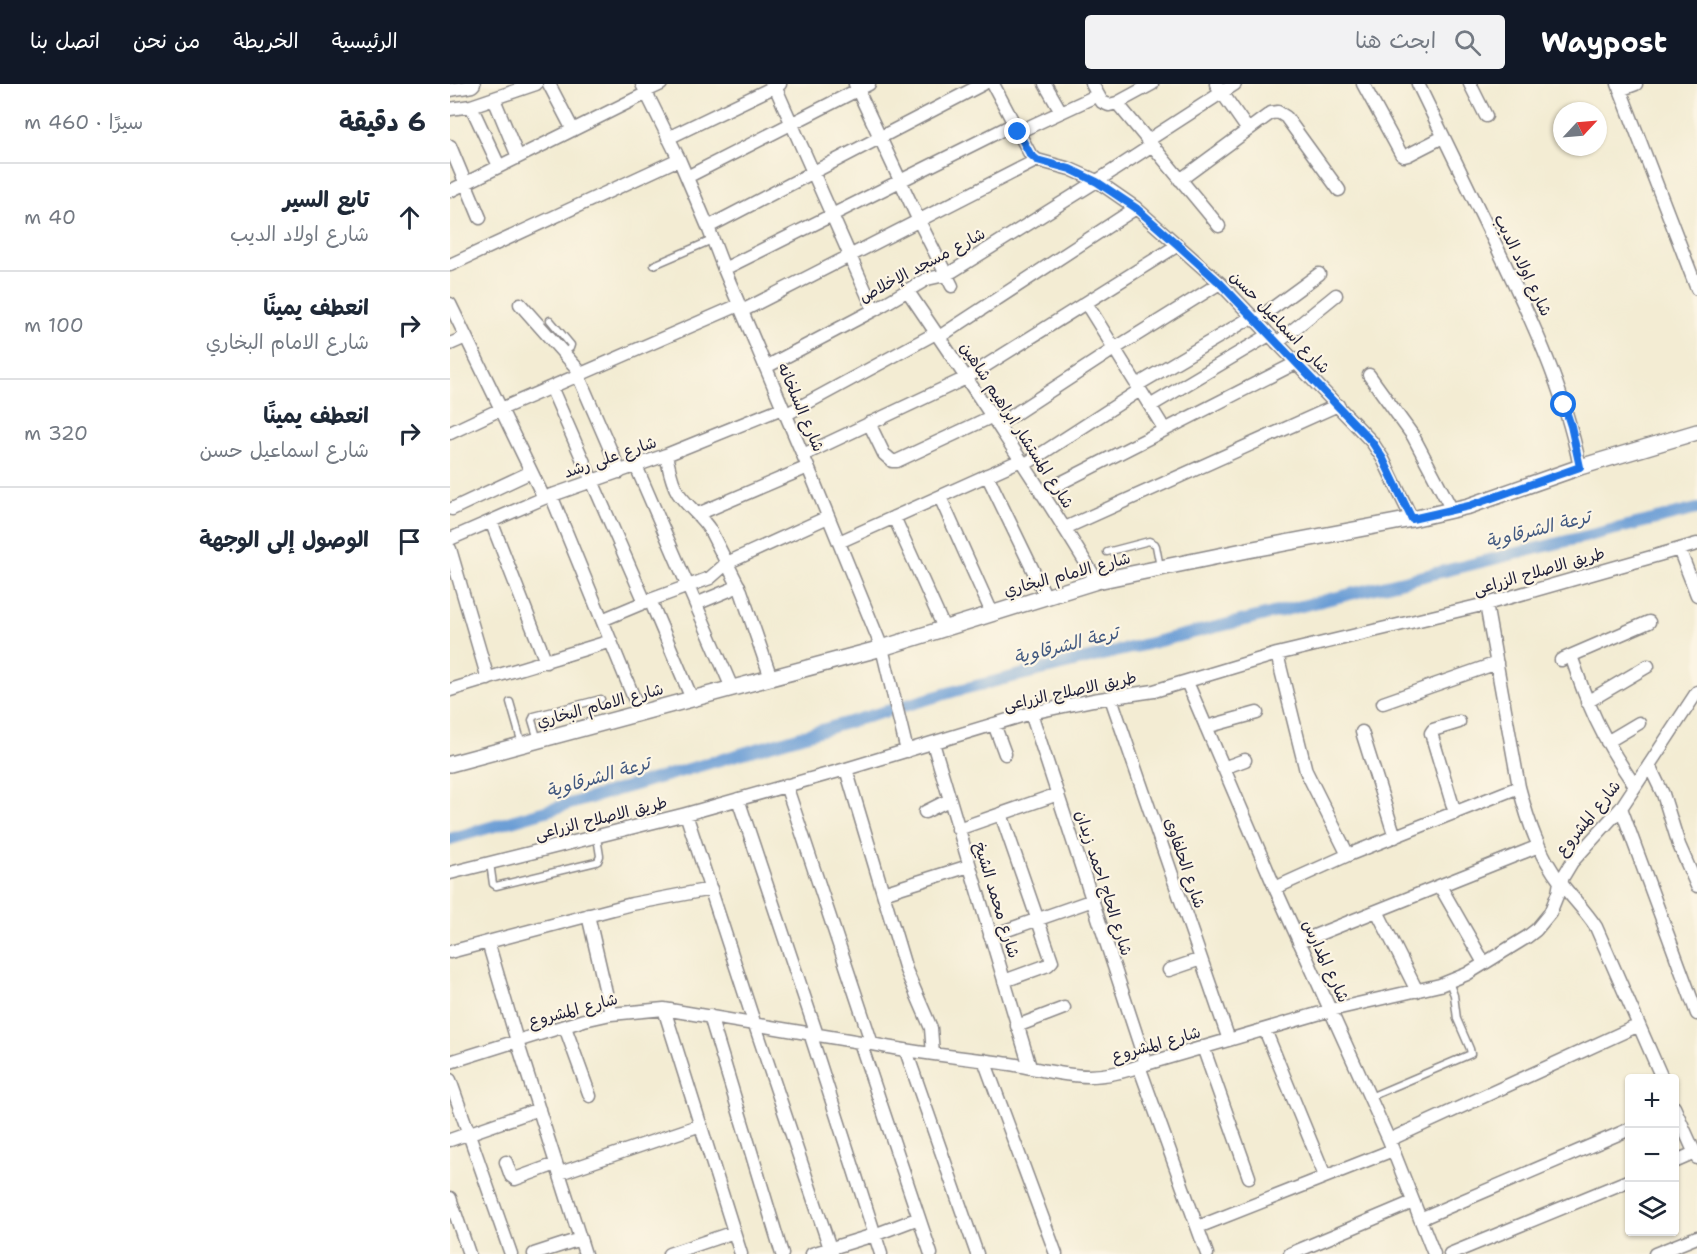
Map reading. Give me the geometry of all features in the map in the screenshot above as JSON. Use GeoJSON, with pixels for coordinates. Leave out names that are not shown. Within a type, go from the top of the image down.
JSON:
{"type":"FeatureCollection","features":[{"type":"Feature","properties":{"kind":"street"},"geometry":{"type":"LineString","coordinates":[[450,90],[474,84]]}},
{"type":"Feature","properties":{"kind":"street"},"geometry":{"type":"LineString","coordinates":[[450,109],[471,106],[536,84]]}},
{"type":"Feature","properties":{"kind":"street"},"geometry":{"type":"LineString","coordinates":[[549,84],[573,130]]}},
{"type":"Feature","properties":{"kind":"street"},"geometry":{"type":"LineString","coordinates":[[450,191],[573,130],[645,89],[661,84]]}},
{"type":"Feature","properties":{"kind":"street"},"geometry":{"type":"LineString","coordinates":[[687,177],[856,87],[869,84]]}},
{"type":"Feature","properties":{"kind":"street"},"geometry":{"type":"LineString","coordinates":[[711,233],[813,172],[983,84]]}},
{"type":"Feature","properties":{"kind":"street"},"geometry":{"type":"LineString","coordinates":[[450,433],[580,374],[741,308],[850,256],[1037,160],[1030,154],[993,84]]}},
{"type":"Feature","properties":{"kind":"street"},"geometry":{"type":"LineString","coordinates":[[1045,84],[1061,112]]}},
{"type":"Feature","properties":{"kind":"street","name":"شارع مسجد الإخلاص"},"geometry":{"type":"LineString","coordinates":[[766,367],[927,279],[948,281],[1097,182],[1219,88],[1235,84]]}},
{"type":"Feature","properties":{"kind":"street"},"geometry":{"type":"LineString","coordinates":[[1364,84],[1401,154],[1408,155],[1443,137]]}},
{"type":"Feature","properties":{"kind":"street","name":"شارع اولاد الديب"},"geometry":{"type":"LineString","coordinates":[[1418,84],[1533,323],[1571,426],[1580,467]]}},
{"type":"Feature","properties":{"kind":"street"},"geometry":{"type":"LineString","coordinates":[[1470,84],[1486,116]]}},
{"type":"Feature","properties":{"kind":"street"},"geometry":{"type":"LineString","coordinates":[[1636,84],[1619,87],[1697,288]]}},
{"type":"Feature","properties":{"kind":"street"},"geometry":{"type":"LineString","coordinates":[[668,138],[777,85],[874,310]]}},
{"type":"Feature","properties":{"kind":"street"},"geometry":{"type":"LineString","coordinates":[[724,269],[832,214],[1016,128],[1103,97],[1150,85]]}},
{"type":"Feature","properties":{"kind":"street"},"geometry":{"type":"LineString","coordinates":[[856,87],[948,281]]}},
{"type":"Feature","properties":{"kind":"street"},"geometry":{"type":"LineString","coordinates":[[1219,88],[1248,130]]}},
{"type":"Feature","properties":{"kind":"street","name":"شارع السلخانه"},"geometry":{"type":"LineString","coordinates":[[645,89],[711,233],[882,648],[907,751]]}},
{"type":"Feature","properties":{"kind":"street"},"geometry":{"type":"LineString","coordinates":[[1103,97],[1149,143],[1219,226]]}},
{"type":"Feature","properties":{"kind":"street"},"geometry":{"type":"LineString","coordinates":[[494,99],[518,157]]}},
{"type":"Feature","properties":{"kind":"street"},"geometry":{"type":"LineString","coordinates":[[471,106],[499,166]]}},
{"type":"Feature","properties":{"kind":"street"},"geometry":{"type":"LineString","coordinates":[[1180,180],[1271,113],[1278,112],[1286,117],[1339,190]]}},
{"type":"Feature","properties":{"kind":"street"},"geometry":{"type":"LineString","coordinates":[[450,146],[480,218]]}},
{"type":"Feature","properties":{"kind":"street"},"geometry":{"type":"LineString","coordinates":[[450,265],[679,159]]}},
{"type":"Feature","properties":{"kind":"street","name":"شارع اسماعيل حسن"},"geometry":{"type":"LineString","coordinates":[[1037,160],[1070,169],[1097,182],[1136,208],[1220,283],[1338,405],[1378,450],[1412,519]]}},
{"type":"Feature","properties":{"kind":"street","name":"شارع على رشد"},"geometry":{"type":"LineString","coordinates":[[450,539],[547,497],[784,411],[938,335],[1136,208]]}},
{"type":"Feature","properties":{"kind":"street"},"geometry":{"type":"LineString","coordinates":[[698,514],[805,461],[869,423],[966,378],[1178,245]]}},
{"type":"Feature","properties":{"kind":"street"},"geometry":{"type":"LineString","coordinates":[[839,542],[987,475],[1022,463],[1138,388],[1254,319],[1319,274]]}},
{"type":"Feature","properties":{"kind":"street"},"geometry":{"type":"LineString","coordinates":[[869,423],[884,454],[892,461],[897,461],[995,421],[1220,283]]}},
{"type":"Feature","properties":{"kind":"street","name":"شارع المستشار ابراهيم شاهين"},"geometry":{"type":"LineString","coordinates":[[907,290],[1065,528],[1097,581]]}},
{"type":"Feature","properties":{"kind":"street"},"geometry":{"type":"LineString","coordinates":[[1150,406],[1273,339],[1336,295]]}},
{"type":"Feature","properties":{"kind":"street"},"geometry":{"type":"LineString","coordinates":[[1086,303],[1165,430]]}},
{"type":"Feature","properties":{"kind":"street"},"geometry":{"type":"LineString","coordinates":[[450,304],[531,472],[547,497],[602,620],[640,713]]}},
{"type":"Feature","properties":{"kind":"street"},"geometry":{"type":"LineString","coordinates":[[520,304],[580,374],[620,472]]}},
{"type":"Feature","properties":{"kind":"street"},"geometry":{"type":"LineString","coordinates":[[450,344],[466,337]]}},
{"type":"Feature","properties":{"kind":"street"},"geometry":{"type":"LineString","coordinates":[[1041,493],[1296,363]]}},
{"type":"Feature","properties":{"kind":"street"},"geometry":{"type":"LineString","coordinates":[[1369,375],[1413,436],[1452,510]]}},
{"type":"Feature","properties":{"kind":"street"},"geometry":{"type":"LineString","coordinates":[[551,387],[692,699]]}},
{"type":"Feature","properties":{"kind":"street"},"geometry":{"type":"LineString","coordinates":[[1065,528],[1338,405]]}},
{"type":"Feature","properties":{"kind":"street","name":"شارع الامام البخاري"},"geometry":{"type":"LineString","coordinates":[[450,764],[882,648],[1097,581],[1469,506],[1580,467],[1697,432]]}},
{"type":"Feature","properties":{"kind":"street"},"geometry":{"type":"LineString","coordinates":[[666,455],[678,492],[710,530],[739,586],[771,678]]}},
{"type":"Feature","properties":{"kind":"street"},"geometry":{"type":"LineString","coordinates":[[636,466],[732,688]]}},
{"type":"Feature","properties":{"kind":"street"},"geometry":{"type":"LineString","coordinates":[[452,509],[531,472]]}},
{"type":"Feature","properties":{"kind":"street"},"geometry":{"type":"LineString","coordinates":[[987,475],[1046,597]]}},
{"type":"Feature","properties":{"kind":"street"},"geometry":{"type":"LineString","coordinates":[[940,496],[992,614]]}},
{"type":"Feature","properties":{"kind":"street"},"geometry":{"type":"LineString","coordinates":[[602,620],[710,578],[727,563],[828,517]]}},
{"type":"Feature","properties":{"kind":"street"},"geometry":{"type":"LineString","coordinates":[[894,517],[944,628]]}},
{"type":"Feature","properties":{"kind":"street"},"geometry":{"type":"LineString","coordinates":[[491,521],[546,662]]}},
{"type":"Feature","properties":{"kind":"street","name":"طريق الاصلاح الزراعى"},"geometry":{"type":"LineString","coordinates":[[450,873],[686,814],[1031,713],[1154,691],[1277,654],[1486,604],[1697,544]]}},
{"type":"Feature","properties":{"kind":"street"},"geometry":{"type":"LineString","coordinates":[[450,549],[488,679]]}},
{"type":"Feature","properties":{"kind":"street"},"geometry":{"type":"LineString","coordinates":[[1679,549],[1697,595]]}},
{"type":"Feature","properties":{"kind":"street"},"geometry":{"type":"LineString","coordinates":[[696,604],[739,586]]}},
{"type":"Feature","properties":{"kind":"street"},"geometry":{"type":"LineString","coordinates":[[1486,604],[1519,787],[1526,812],[1539,846],[1560,882],[1596,927],[1660,1074]]}},
{"type":"Feature","properties":{"kind":"street"},"geometry":{"type":"LineString","coordinates":[[1635,786],[1607,742],[1566,658],[1649,622]]}},
{"type":"Feature","properties":{"kind":"street"},"geometry":{"type":"LineString","coordinates":[[450,690],[610,641]]}},
{"type":"Feature","properties":{"kind":"street"},"geometry":{"type":"LineString","coordinates":[[1277,654],[1306,771],[1348,855]]}},
{"type":"Feature","properties":{"kind":"street"},"geometry":{"type":"LineString","coordinates":[[1383,703],[1497,663]]}},
{"type":"Feature","properties":{"kind":"street"},"geometry":{"type":"LineString","coordinates":[[1587,702],[1648,666]]}},
{"type":"Feature","properties":{"kind":"street","name":"شارع المدارس"},"geometry":{"type":"LineString","coordinates":[[1187,682],[1275,888],[1391,1145],[1434,1254]]}},
{"type":"Feature","properties":{"kind":"street","name":"شارع المشروع"},"geometry":{"type":"LineString","coordinates":[[450,1062],[611,1014],[664,1009],[906,1051],[1087,1076],[1106,1075],[1331,1010],[1449,982],[1485,963],[1536,930],[1550,913],[1560,882],[1572,862],[1621,808],[1697,692]]}},
{"type":"Feature","properties":{"kind":"street","name":"شارع الحلفاوى"},"geometry":{"type":"LineString","coordinates":[[1111,698],[1228,1040]]}},
{"type":"Feature","properties":{"kind":"street","name":"شارع الحاج احمد زيدان"},"geometry":{"type":"LineString","coordinates":[[1031,713],[1093,900],[1143,1065],[1207,1254]]}},
{"type":"Feature","properties":{"kind":"street"},"geometry":{"type":"LineString","coordinates":[[1206,727],[1257,713]]}},
{"type":"Feature","properties":{"kind":"street"},"geometry":{"type":"LineString","coordinates":[[1455,813],[1431,733],[1433,730],[1459,722]]}},
{"type":"Feature","properties":{"kind":"street"},"geometry":{"type":"LineString","coordinates":[[1607,742],[1639,723]]}},
{"type":"Feature","properties":{"kind":"street"},"geometry":{"type":"LineString","coordinates":[[994,724],[1005,754]]}},
{"type":"Feature","properties":{"kind":"street"},"geometry":{"type":"LineString","coordinates":[[1362,732],[1395,837]]}},
{"type":"Feature","properties":{"kind":"street","name":"شارع محمد الشيخ"},"geometry":{"type":"LineString","coordinates":[[933,743],[1030,1067]]}},
{"type":"Feature","properties":{"kind":"street"},"geometry":{"type":"LineString","coordinates":[[1223,768],[1245,760]]}},
{"type":"Feature","properties":{"kind":"street"},"geometry":{"type":"LineString","coordinates":[[1649,765],[1663,794],[1679,845],[1697,886]]}},
{"type":"Feature","properties":{"kind":"street"},"geometry":{"type":"LineString","coordinates":[[846,769],[906,970],[931,1028],[933,1054]]}},
{"type":"Feature","properties":{"kind":"street"},"geometry":{"type":"LineString","coordinates":[[786,786],[931,1254]]}},
{"type":"Feature","properties":{"kind":"street"},"geometry":{"type":"LineString","coordinates":[[1275,888],[1348,855],[1519,787]]}},
{"type":"Feature","properties":{"kind":"street"},"geometry":{"type":"LineString","coordinates":[[958,829],[1058,794]]}},
{"type":"Feature","properties":{"kind":"street"},"geometry":{"type":"LineString","coordinates":[[738,799],[814,1034],[881,1254]]}},
{"type":"Feature","properties":{"kind":"street"},"geometry":{"type":"LineString","coordinates":[[925,812],[949,800]]}},
{"type":"Feature","properties":{"kind":"street"},"geometry":{"type":"LineString","coordinates":[[1621,808],[1697,1014]]}},
{"type":"Feature","properties":{"kind":"street"},"geometry":{"type":"LineString","coordinates":[[686,814],[831,1251]]}},
{"type":"Feature","properties":{"kind":"street"},"geometry":{"type":"LineString","coordinates":[[1001,814],[1052,957],[1051,964],[1004,981]]}},
{"type":"Feature","properties":{"kind":"street"},"geometry":{"type":"LineString","coordinates":[[1299,942],[1539,846]]}},
{"type":"Feature","properties":{"kind":"street"},"geometry":{"type":"LineString","coordinates":[[883,893],[969,866]]}},
{"type":"Feature","properties":{"kind":"street"},"geometry":{"type":"LineString","coordinates":[[1440,886],[1485,963]]}},
{"type":"Feature","properties":{"kind":"street"},"geometry":{"type":"LineString","coordinates":[[450,952],[632,904],[711,889]]}},
{"type":"Feature","properties":{"kind":"street"},"geometry":{"type":"LineString","coordinates":[[990,936],[1093,900]]}},
{"type":"Feature","properties":{"kind":"street"},"geometry":{"type":"LineString","coordinates":[[1377,911],[1418,991]]}},
{"type":"Feature","properties":{"kind":"street"},"geometry":{"type":"LineString","coordinates":[[588,915],[611,1014]]}},
{"type":"Feature","properties":{"kind":"street"},"geometry":{"type":"LineString","coordinates":[[488,942],[585,1254]]}},
{"type":"Feature","properties":{"kind":"street"},"geometry":{"type":"LineString","coordinates":[[1169,970],[1201,959]]}},
{"type":"Feature","properties":{"kind":"street"},"geometry":{"type":"LineString","coordinates":[[1017,1026],[1064,1008]]}},
{"type":"Feature","properties":{"kind":"street"},"geometry":{"type":"LineString","coordinates":[[664,1009],[741,1254]]}},
{"type":"Feature","properties":{"kind":"street"},"geometry":{"type":"LineString","coordinates":[[710,1016],[783,1254]]}},
{"type":"Feature","properties":{"kind":"street"},"geometry":{"type":"LineString","coordinates":[[1198,1227],[1325,1176],[1639,1025]]}},
{"type":"Feature","properties":{"kind":"street"},"geometry":{"type":"LineString","coordinates":[[565,1027],[590,1096]]}},
{"type":"Feature","properties":{"kind":"street"},"geometry":{"type":"LineString","coordinates":[[1265,1029],[1325,1176]]}},
{"type":"Feature","properties":{"kind":"street"},"geometry":{"type":"LineString","coordinates":[[1203,1047],[1249,1177]]}},
{"type":"Feature","properties":{"kind":"street"},"geometry":{"type":"LineString","coordinates":[[906,1051],[977,1254]]}},
{"type":"Feature","properties":{"kind":"street"},"geometry":{"type":"LineString","coordinates":[[984,1060],[1056,1254]]}},
{"type":"Feature","properties":{"kind":"street"},"geometry":{"type":"LineString","coordinates":[[450,1080],[511,1254]]}},
{"type":"Feature","properties":{"kind":"street"},"geometry":{"type":"LineString","coordinates":[[450,1140],[539,1109]]}},
{"type":"Feature","properties":{"kind":"street"},"geometry":{"type":"LineString","coordinates":[[1679,1118],[1696,1154],[1679,1160]]}},
{"type":"Feature","properties":{"kind":"street"},"geometry":{"type":"LineString","coordinates":[[506,1162],[511,1176],[515,1179],[558,1169],[701,1125]]}},
{"type":"Feature","properties":{"kind":"street"},"geometry":{"type":"LineString","coordinates":[[1420,1219],[1625,1131]]}},
{"type":"Feature","properties":{"kind":"street"},"geometry":{"type":"LineString","coordinates":[[1450,1254],[1625,1182]]}},
{"type":"Feature","properties":{"kind":"street"},"geometry":{"type":"LineString","coordinates":[[450,1198],[469,1254]]}},
{"type":"Feature","properties":{"kind":"street"},"geometry":{"type":"LineString","coordinates":[[1290,1254],[1413,1202]]}},
{"type":"Feature","properties":{"kind":"street"},"geometry":{"type":"LineString","coordinates":[[812,1254],[831,1251],[919,1218]]}},
{"type":"Feature","properties":{"kind":"street"},"geometry":{"type":"LineString","coordinates":[[669,1254],[734,1232]]}},
{"type":"Feature","properties":{"kind":"street"},"geometry":{"type":"LineString","coordinates":[[1655,1254],[1697,1237]]}},
{"type":"Feature","properties":{"kind":"street"},"geometry":{"type":"LineString","coordinates":[[534,1254],[580,1239]]}},
{"type":"Feature","properties":{"kind":"lane"},"geometry":{"type":"LineString","coordinates":[[654,265],[711,233]]}},
{"type":"Feature","properties":{"kind":"lane"},"geometry":{"type":"LineString","coordinates":[[550,320],[571,345],[564,354]]}},
{"type":"Feature","properties":{"kind":"lane"},"geometry":{"type":"LineString","coordinates":[[1107,552],[1149,541],[1156,546],[1160,568]]}},
{"type":"Feature","properties":{"kind":"lane"},"geometry":{"type":"LineString","coordinates":[[538,740],[532,720],[534,716],[601,699]]}},
{"type":"Feature","properties":{"kind":"lane"},"geometry":{"type":"LineString","coordinates":[[510,702],[522,745]]}},
{"type":"Feature","properties":{"kind":"lane"},"geometry":{"type":"LineString","coordinates":[[490,862],[493,884],[496,886],[598,861],[600,856],[597,836]]}},
{"type":"Feature","properties":{"kind":"lane"},"geometry":{"type":"LineString","coordinates":[[1370,1097],[1471,1054],[1457,1019],[1454,995],[1449,982]]}},
{"type":"Feature","properties":{"kind":"waterway","name":"ترعة الشرقاوية"},"geometry":{"type":"LineString","coordinates":[[450,839],[955,691],[1697,509]]}},
{"type":"Feature","properties":{"kind":"route"},"geometry":{"type":"LineString","coordinates":[[1018,132],[1030,154],[1037,160],[1083,174],[1136,208],[1220,283],[1372,442],[1383,459],[1412,519],[1469,506],[1580,467],[1564,405]]}}]}
